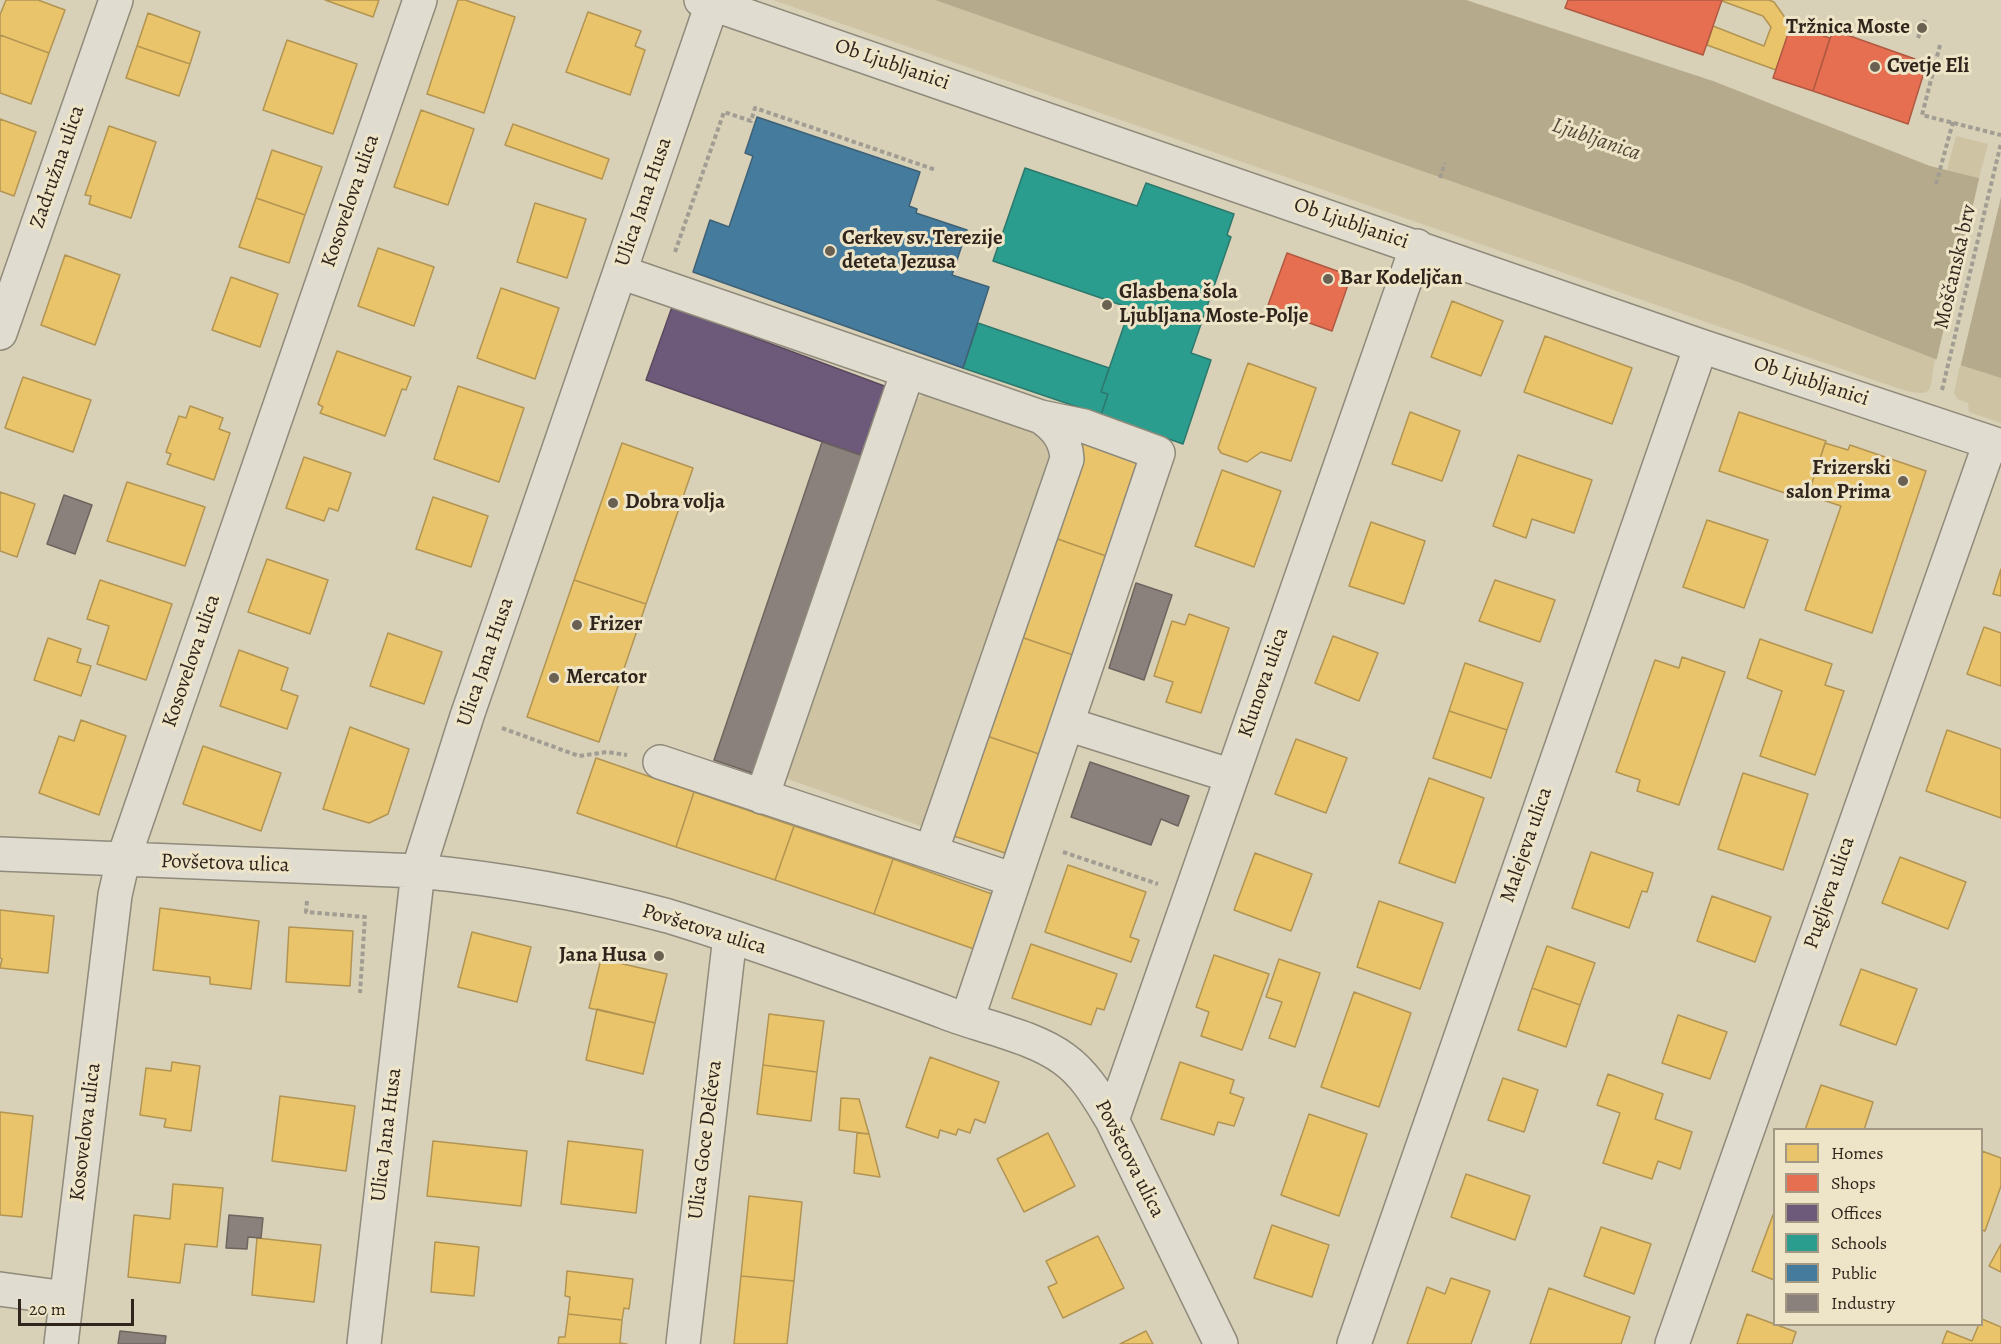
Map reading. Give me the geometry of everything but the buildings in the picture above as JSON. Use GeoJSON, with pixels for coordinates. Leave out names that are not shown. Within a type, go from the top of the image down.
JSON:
{"type":"FeatureCollection","features":[{"type":"Feature","properties":{"kind":"street","name":"Zadružna ulica"},"geometry":{"type":"LineString","coordinates":[[0,333],[116,0]]}},
{"type":"Feature","properties":{"kind":"street","name":"Kosovelova ulica"},"geometry":{"type":"LineString","coordinates":[[61,1344],[115,895],[123,860],[420,0]]}},
{"type":"Feature","properties":{"kind":"street","name":"Ulica Jana Husa"},"geometry":{"type":"LineString","coordinates":[[364,1344],[418,871],[467,716],[632,237],[706,2]]}},
{"type":"Feature","properties":{"kind":"street","name":"Ob Ljubljanici"},"geometry":{"type":"LineString","coordinates":[[706,2],[1701,346],[1995,444]]}},
{"type":"Feature","properties":{"kind":"street","name":"Klunova ulica"},"geometry":{"type":"LineString","coordinates":[[1112,1120],[1417,246]]}},
{"type":"Feature","properties":{"kind":"street"},"geometry":{"type":"LineString","coordinates":[[620,272],[1041,417],[1084,426],[1158,453],[967,1020]]}},
{"type":"Feature","properties":{"kind":"street","name":"Malejeva ulica"},"geometry":{"type":"LineString","coordinates":[[1354,1344],[1701,346]]}},
{"type":"Feature","properties":{"kind":"street"},"geometry":{"type":"LineString","coordinates":[[762,796],[908,371]]}},
{"type":"Feature","properties":{"kind":"street"},"geometry":{"type":"LineString","coordinates":[[931,852],[1066,459],[1066,447],[1060,435],[1052,424],[1041,417]]}},
{"type":"Feature","properties":{"kind":"street","name":"Pugljeva ulica"},"geometry":{"type":"LineString","coordinates":[[1672,1344],[1995,444]]}},
{"type":"Feature","properties":{"kind":"street"},"geometry":{"type":"LineString","coordinates":[[1067,724],[1232,776]]}},
{"type":"Feature","properties":{"kind":"street"},"geometry":{"type":"LineString","coordinates":[[660,762],[1014,880]]}},
{"type":"Feature","properties":{"kind":"street","name":"Povšetova ulica"},"geometry":{"type":"LineString","coordinates":[[0,854],[418,871],[476,876],[605,901],[668,916],[1005,1032],[1052,1051],[1084,1077],[1112,1120],[1221,1344]]}},
{"type":"Feature","properties":{"kind":"street","name":"Ulica Goce Delčeva"},"geometry":{"type":"LineString","coordinates":[[683,1344],[730,936]]}},
{"type":"Feature","properties":{"kind":"street"},"geometry":{"type":"LineString","coordinates":[[0,1289],[66,1298]]}},
{"type":"Feature","properties":{"kind":"path"},"geometry":{"type":"LineString","coordinates":[[1918,38],[1925,20]]}},
{"type":"Feature","properties":{"kind":"path"},"geometry":{"type":"LineString","coordinates":[[1940,45],[1922,115],[2001,135]]}},
{"type":"Feature","properties":{"kind":"path"},"geometry":{"type":"LineString","coordinates":[[632,237],[676,252],[724,112],[751,121],[755,108],[936,170]]}},
{"type":"Feature","properties":{"kind":"path"},"geometry":{"type":"LineString","coordinates":[[1936,184],[1953,122]]}},
{"type":"Feature","properties":{"kind":"path","name":"Moščanska brv"},"geometry":{"type":"LineString","coordinates":[[1942,388],[2001,143]]}},
{"type":"Feature","properties":{"kind":"path"},"geometry":{"type":"LineString","coordinates":[[1440,178],[1445,163]]}},
{"type":"Feature","properties":{"kind":"path"},"geometry":{"type":"LineString","coordinates":[[467,716],[579,756],[607,752],[660,762]]}},
{"type":"Feature","properties":{"kind":"path"},"geometry":{"type":"LineString","coordinates":[[1028,840],[1190,895]]}},
{"type":"Feature","properties":{"kind":"path"},"geometry":{"type":"LineString","coordinates":[[306,903],[306,912],[365,917],[360,993]]}},
{"type":"Feature","properties":{"kind":"shaded area"},"geometry":{"type":"Polygon","coordinates":[[[773,0],[935,0],[1738,282],[1935,359],[1931,385],[1929,390],[1920,393],[1900,389],[773,0]]]}},
{"type":"Feature","properties":{"kind":"shaded area"},"geometry":{"type":"Polygon","coordinates":[[[1956,136],[1988,144],[1979,178],[1947,170],[1956,136]]]}},
{"type":"Feature","properties":{"kind":"shaded area"},"geometry":{"type":"Polygon","coordinates":[[[1960,365],[2001,378],[2001,423],[1969,412],[1968,403],[1957,399],[1954,393],[1960,365]]]}},
{"type":"Feature","properties":{"kind":"shaded area"},"geometry":{"type":"Polygon","coordinates":[[[926,393],[1033,427],[1055,453],[929,829],[785,778],[911,403],[926,393]]]}},
{"type":"Feature","properties":{"kind":"water","name":"Ljubljanica"},"geometry":{"type":"Polygon","coordinates":[[[935,0],[1466,0],[1713,81],[1930,166],[2001,186],[2001,378],[1935,359],[1738,282],[935,0]]]}},
{"type":"Feature","properties":{"kind":"pier"},"geometry":{"type":"Polygon","coordinates":[[[1980,175],[2001,183],[2001,197],[1960,368],[1936,362],[1980,175]]]}},
{"type":"Feature","properties":{"kind":"place","name":"Tržnica Moste"},"geometry":{"type":"Point","coordinates":[1922,28]}},
{"type":"Feature","properties":{"kind":"place","name":"Cvetje Eli"},"geometry":{"type":"Point","coordinates":[1875,67]}},
{"type":"Feature","properties":{"kind":"place","name":"Cerkev sv. Terezije deteta Jezusa"},"geometry":{"type":"Point","coordinates":[830,251]}},
{"type":"Feature","properties":{"kind":"place","name":"Bar Kodeljčan"},"geometry":{"type":"Point","coordinates":[1328,279]}},
{"type":"Feature","properties":{"kind":"place","name":"Glasbena šola Ljubljana Moste-Polje"},"geometry":{"type":"Point","coordinates":[1107,305]}},
{"type":"Feature","properties":{"kind":"place","name":"Frizerski salon Prima"},"geometry":{"type":"Point","coordinates":[1903,481]}},
{"type":"Feature","properties":{"kind":"place","name":"Dobra volja"},"geometry":{"type":"Point","coordinates":[613,503]}},
{"type":"Feature","properties":{"kind":"place","name":"Frizer"},"geometry":{"type":"Point","coordinates":[577,625]}},
{"type":"Feature","properties":{"kind":"place","name":"Mercator"},"geometry":{"type":"Point","coordinates":[554,678]}},
{"type":"Feature","properties":{"kind":"place","name":"Jana Husa"},"geometry":{"type":"Point","coordinates":[659,956]}}]}
